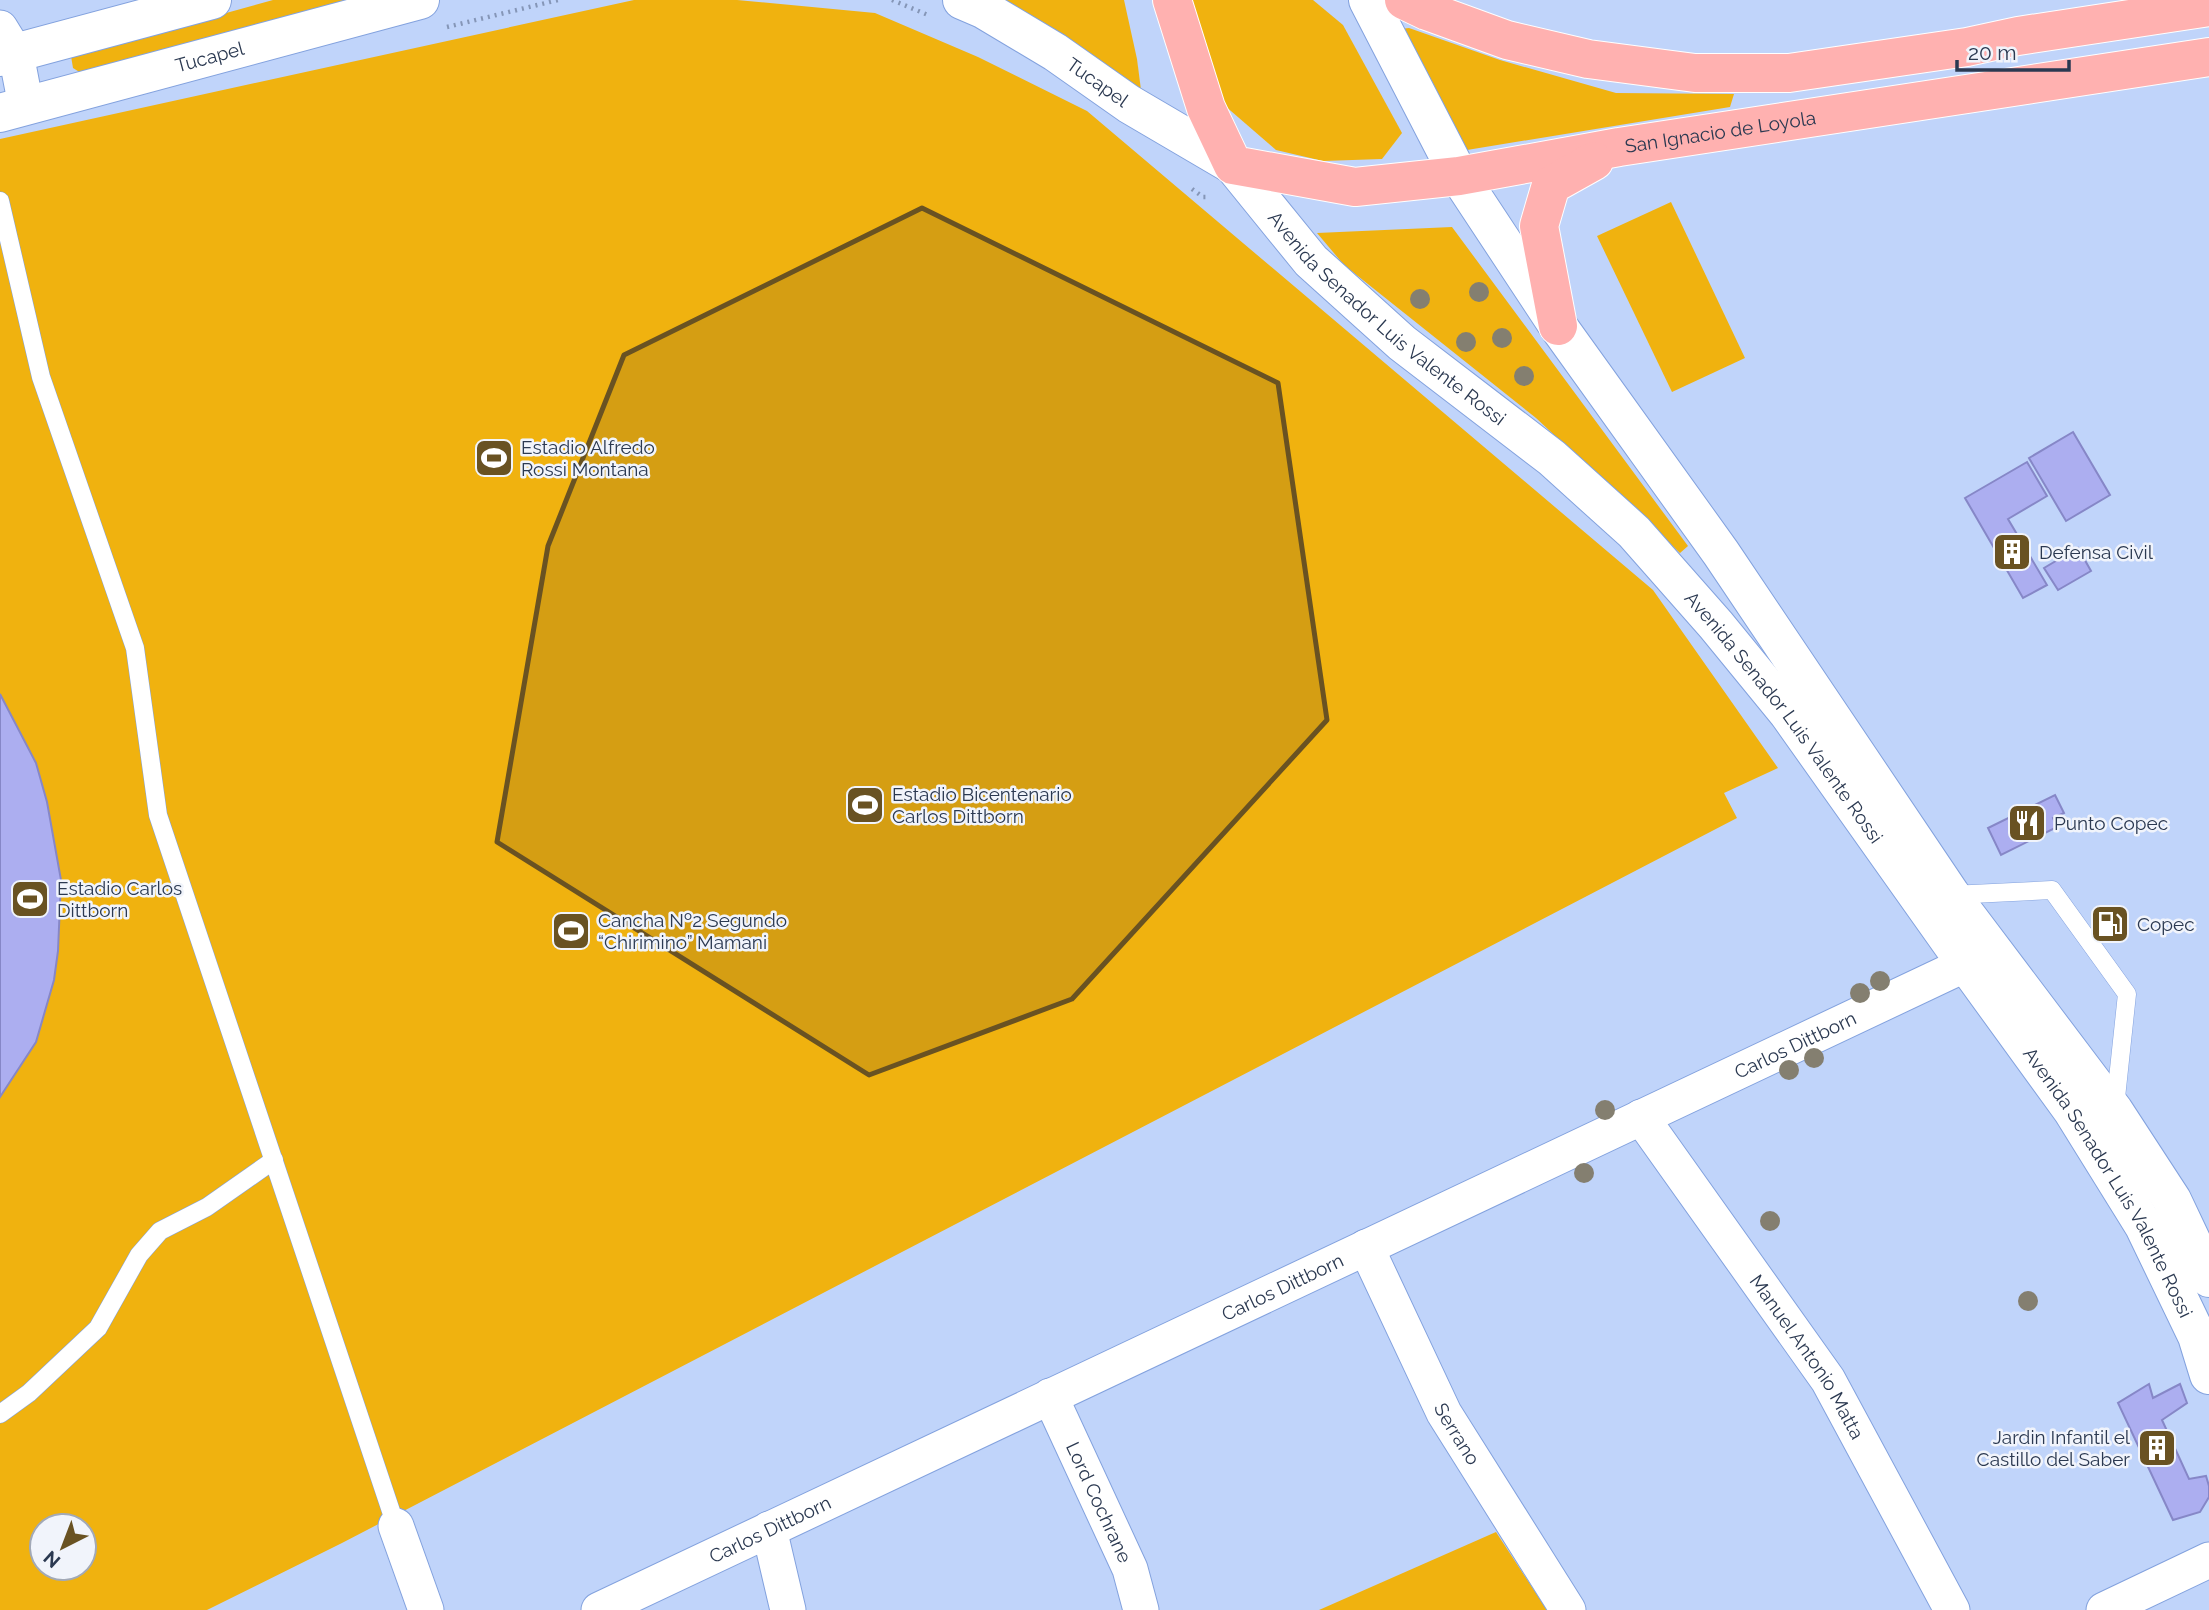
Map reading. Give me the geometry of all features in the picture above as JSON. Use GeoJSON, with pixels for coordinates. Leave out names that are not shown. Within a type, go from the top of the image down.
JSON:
{"type":"FeatureCollection","features":[{"type":"Feature","properties":{"kind":"main road"},"geometry":{"type":"LineString","coordinates":[[5,46],[212,0]]}},
{"type":"Feature","properties":{"kind":"main road","name":"Tucapel"},"geometry":{"type":"LineString","coordinates":[[13,109],[420,0]]}},
{"type":"Feature","properties":{"kind":"main road","name":"Tucapel"},"geometry":{"type":"LineString","coordinates":[[962,0],[983,9],[1055,52],[1129,104],[1233,164]]}},
{"type":"Feature","properties":{"kind":"main road"},"geometry":{"type":"LineString","coordinates":[[1172,0],[1206,108],[1233,164]]}},
{"type":"Feature","properties":{"kind":"main road","name":"Avenida Senador Luis Valente Rossi"},"geometry":{"type":"LineString","coordinates":[[1368,0],[1459,176],[1559,326],[1721,553],[1951,895],[2114,1111],[2172,1199],[2209,1278]]}},
{"type":"Feature","properties":{"kind":"main road"},"geometry":{"type":"LineString","coordinates":[[1404,0],[1507,40],[1588,59],[1695,73],[1789,73],[2209,7]]}},
{"type":"Feature","properties":{"kind":"main road","name":"San Ignacio de Loyola"},"geometry":{"type":"LineString","coordinates":[[1233,164],[1355,187],[1459,176],[1619,147],[2209,57]]}},
{"type":"Feature","properties":{"kind":"main road"},"geometry":{"type":"LineString","coordinates":[[1559,326],[1539,226],[1551,185],[1619,147]]}},
{"type":"Feature","properties":{"kind":"main road","name":"Avenida Senador Luis Valente Rossi"},"geometry":{"type":"LineString","coordinates":[[1233,164],[1311,261],[1402,343],[1552,458],[1633,532],[1716,625],[1788,713],[2072,1110],[2144,1226],[2197,1336],[2209,1375]]}},
{"type":"Feature","properties":{"kind":"street"},"geometry":{"type":"LineString","coordinates":[[5,46],[13,109]]}},
{"type":"Feature","properties":{"kind":"street","name":"Carlos Dittborn"},"geometry":{"type":"LineString","coordinates":[[598,1610],[1966,964]]}},
{"type":"Feature","properties":{"kind":"street","name":"Manuel Antonio Matta"},"geometry":{"type":"LineString","coordinates":[[1642,1117],[1828,1380],[1952,1610]]}},
{"type":"Feature","properties":{"kind":"street","name":"Serrano"},"geometry":{"type":"LineString","coordinates":[[1366,1247],[1444,1413],[1568,1610]]}},
{"type":"Feature","properties":{"kind":"street","name":"Lord Cochrane"},"geometry":{"type":"LineString","coordinates":[[1050,1396],[1119,1542],[1130,1569],[1141,1610]]}},
{"type":"Feature","properties":{"kind":"street"},"geometry":{"type":"LineString","coordinates":[[396,1526],[426,1610]]}},
{"type":"Feature","properties":{"kind":"street"},"geometry":{"type":"LineString","coordinates":[[769,1529],[788,1610]]}},
{"type":"Feature","properties":{"kind":"street"},"geometry":{"type":"LineString","coordinates":[[2104,1610],[2209,1560]]}},
{"type":"Feature","properties":{"kind":"lane"},"geometry":{"type":"LineString","coordinates":[[0,201],[41,377],[135,648],[158,815],[396,1526]]}},
{"type":"Feature","properties":{"kind":"lane"},"geometry":{"type":"LineString","coordinates":[[1951,895],[2052,890],[2127,994],[2114,1111]]}},
{"type":"Feature","properties":{"kind":"lane"},"geometry":{"type":"LineString","coordinates":[[0,1414],[29,1393],[98,1328],[139,1255],[160,1231],[207,1207],[274,1160]]}},
{"type":"Feature","properties":{"kind":"highlighted area"},"geometry":{"type":"Polygon","coordinates":[[[922,208],[1278,383],[1327,720],[1072,999],[869,1075],[497,842],[548,546],[624,355],[922,208]]]}},
{"type":"Feature","properties":{"kind":"shaded area"},"geometry":{"type":"Polygon","coordinates":[[[273,0],[358,0],[81,73],[73,68],[71,56],[273,0]]]}},
{"type":"Feature","properties":{"kind":"shaded area","name":"Estadio Bicentenario Carlos Dittborn"},"geometry":{"type":"Polygon","coordinates":[[[634,0],[737,0],[875,13],[978,57],[1087,111],[1653,590],[1778,768],[1724,793],[1737,818],[342,1543],[207,1610],[0,1610],[0,139],[634,0]]]}},
{"type":"Feature","properties":{"kind":"shaded area"},"geometry":{"type":"Polygon","coordinates":[[[1002,0],[1124,0],[1141,90],[1002,0]]]}},
{"type":"Feature","properties":{"kind":"shaded area"},"geometry":{"type":"Polygon","coordinates":[[[1193,0],[1313,0],[1343,25],[1402,133],[1382,159],[1323,161],[1276,150],[1224,105],[1194,15],[1193,0]]]}},
{"type":"Feature","properties":{"kind":"shaded area"},"geometry":{"type":"Polygon","coordinates":[[[1409,28],[1500,60],[1616,93],[1734,94],[1730,107],[1467,150],[1400,29],[1409,28]]]}},
{"type":"Feature","properties":{"kind":"shaded area"},"geometry":{"type":"Polygon","coordinates":[[[1671,202],[1745,358],[1672,392],[1597,236],[1671,202]]]}},
{"type":"Feature","properties":{"kind":"shaded area"},"geometry":{"type":"Polygon","coordinates":[[[1452,227],[1688,546],[1680,553],[1536,418],[1344,265],[1317,233],[1452,227]]]}},
{"type":"Feature","properties":{"kind":"shaded area"},"geometry":{"type":"Polygon","coordinates":[[[1496,1532],[1547,1610],[1319,1610],[1496,1532]]]}},
{"type":"Feature","properties":{"kind":"building"},"geometry":{"type":"Polygon","coordinates":[[[2073,432],[2110,495],[2066,521],[2029,458],[2073,432]]]}},
{"type":"Feature","properties":{"kind":"building","name":"Defensa Civil"},"geometry":{"type":"Polygon","coordinates":[[[2027,462],[2047,496],[2008,519],[2047,585],[2023,598],[1965,498],[2027,462]]]}},
{"type":"Feature","properties":{"kind":"building"},"geometry":{"type":"Polygon","coordinates":[[[2078,548],[2091,571],[2058,590],[2044,568],[2078,548]]]}},
{"type":"Feature","properties":{"kind":"building","name":"Estadio Carlos Dittborn"},"geometry":{"type":"Polygon","coordinates":[[[0,694],[36,763],[47,802],[61,880],[54,980],[36,1042],[0,1097],[0,694]]]}},
{"type":"Feature","properties":{"kind":"building","name":"Punto Copec"},"geometry":{"type":"Polygon","coordinates":[[[2055,795],[2064,813],[2053,818],[2057,827],[2001,855],[1988,828],[2055,795]]]}},
{"type":"Feature","properties":{"kind":"building","name":"Jardin Infantil el Castillo del Saber"},"geometry":{"type":"Polygon","coordinates":[[[2149,1384],[2153,1398],[2180,1384],[2187,1403],[2162,1420],[2189,1479],[2206,1476],[2209,1486],[2209,1497],[2200,1512],[2173,1520],[2118,1403],[2149,1384]]]}},
{"type":"Feature","properties":{"kind":"place","name":"Estadio Alfredo Rossi Montana"},"geometry":{"type":"Point","coordinates":[494,458]}},
{"type":"Feature","properties":{"kind":"place","name":"Defensa Civil"},"geometry":{"type":"Point","coordinates":[2012,552]}},
{"type":"Feature","properties":{"kind":"place","name":"Estadio Bicentenario Carlos Dittborn"},"geometry":{"type":"Point","coordinates":[865,805]}},
{"type":"Feature","properties":{"kind":"place","name":"Punto Copec"},"geometry":{"type":"Point","coordinates":[2027,823]}},
{"type":"Feature","properties":{"kind":"place","name":"Estadio Carlos Dittborn"},"geometry":{"type":"Point","coordinates":[30,899]}},
{"type":"Feature","properties":{"kind":"place","name":"Copec"},"geometry":{"type":"Point","coordinates":[2110,924]}},
{"type":"Feature","properties":{"kind":"place","name":"Cancha Nº2 Segundo “Chirimino” Mamani"},"geometry":{"type":"Point","coordinates":[571,931]}},
{"type":"Feature","properties":{"kind":"place","name":"Jardin Infantil el Castillo del Saber"},"geometry":{"type":"Point","coordinates":[2157,1448]}}]}
